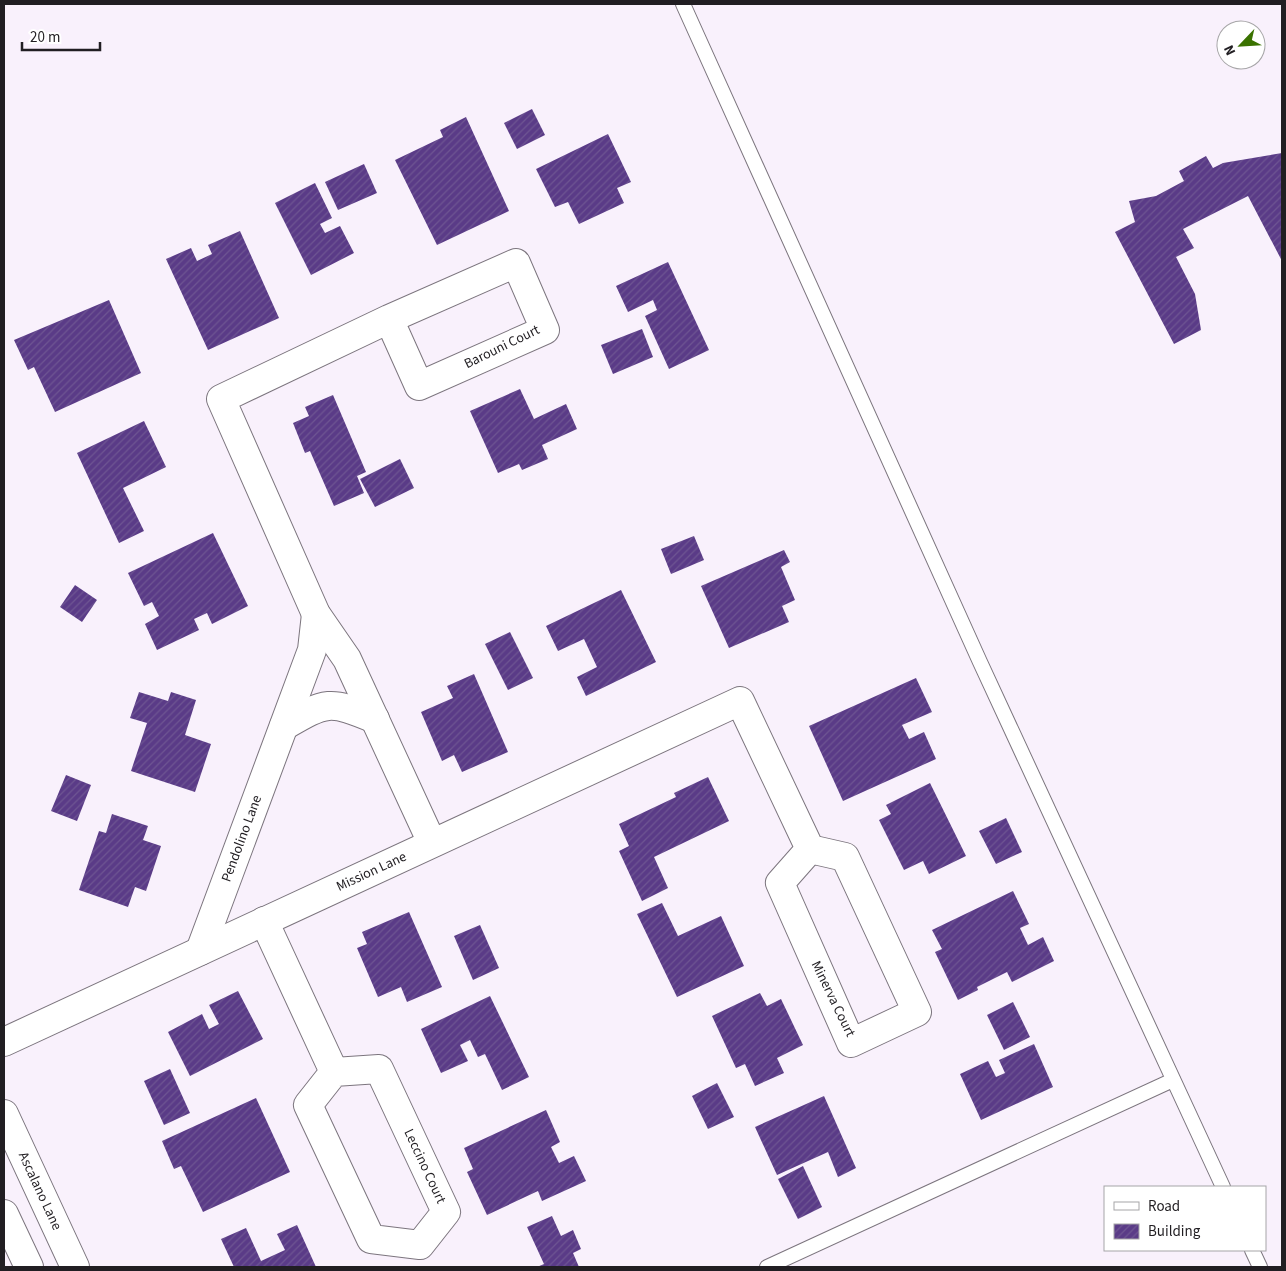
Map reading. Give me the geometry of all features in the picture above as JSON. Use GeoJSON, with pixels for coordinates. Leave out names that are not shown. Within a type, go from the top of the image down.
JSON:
{"type":"FeatureCollection","features":[{"type":"Feature","properties":{"kind":"street","name":"Barouni Court"},"geometry":{"type":"LineString","coordinates":[[316,614],[221,399],[389,319],[516,263],[546,330],[419,386],[389,319]]}},
{"type":"Feature","properties":{"kind":"street"},"geometry":{"type":"LineString","coordinates":[[316,614],[347,659],[432,843]]}},
{"type":"Feature","properties":{"kind":"street","name":"Pendolino Lane"},"geometry":{"type":"LineString","coordinates":[[200,951],[312,650],[316,614]]}},
{"type":"Feature","properties":{"kind":"street","name":"Mission Lane"},"geometry":{"type":"LineString","coordinates":[[4,1042],[740,701],[810,849]]}},
{"type":"Feature","properties":{"kind":"street"},"geometry":{"type":"LineString","coordinates":[[284,726],[328,704],[348,708],[375,719]]}},
{"type":"Feature","properties":{"kind":"street","name":"Minerva Court"},"geometry":{"type":"LineString","coordinates":[[810,849],[846,857],[916,1012],[852,1042],[780,883],[810,849]]}},
{"type":"Feature","properties":{"kind":"street"},"geometry":{"type":"LineString","coordinates":[[264,921],[334,1072]]}},
{"type":"Feature","properties":{"kind":"street","name":"Leccino Court"},"geometry":{"type":"LineString","coordinates":[[379,1069],[446,1212],[420,1245],[371,1239],[308,1105],[334,1072],[379,1069]]}},
{"type":"Feature","properties":{"kind":"street","name":"Ascalano Lane"},"geometry":{"type":"LineString","coordinates":[[4,1114],[75,1267]]}},
{"type":"Feature","properties":{"kind":"street"},"geometry":{"type":"LineString","coordinates":[[4,1214],[29,1267]]}},
{"type":"Feature","properties":{"kind":"lane"},"geometry":{"type":"LineString","coordinates":[[683,4],[980,662],[1223,1186]]}},
{"type":"Feature","properties":{"kind":"lane"},"geometry":{"type":"LineString","coordinates":[[767,1267],[1173,1080]]}},
{"type":"Feature","properties":{"kind":"lane"},"geometry":{"type":"LineString","coordinates":[[1252,1251],[1260,1267]]}},
{"type":"Feature","properties":{"kind":"building"},"geometry":{"type":"Polygon","coordinates":[[[532,109],[545,135],[517,149],[504,123],[532,109]]]}},
{"type":"Feature","properties":{"kind":"building"},"geometry":{"type":"Polygon","coordinates":[[[466,117],[509,211],[437,245],[395,160],[443,137],[440,130],[466,117]]]}},
{"type":"Feature","properties":{"kind":"building"},"geometry":{"type":"Polygon","coordinates":[[[608,134],[631,182],[617,188],[624,203],[579,224],[568,202],[555,207],[536,169],[608,134]]]}},
{"type":"Feature","properties":{"kind":"building"},"geometry":{"type":"Polygon","coordinates":[[[1282,153],[1282,261],[1248,196],[1183,229],[1194,248],[1176,257],[1195,294],[1201,330],[1174,344],[1115,232],[1135,222],[1129,201],[1156,196],[1184,181],[1179,171],[1206,156],[1213,168],[1223,163],[1282,153]]]}},
{"type":"Feature","properties":{"kind":"building"},"geometry":{"type":"Polygon","coordinates":[[[364,164],[377,193],[338,210],[325,182],[364,164]]]}},
{"type":"Feature","properties":{"kind":"building"},"geometry":{"type":"Polygon","coordinates":[[[315,183],[332,218],[320,224],[325,233],[340,226],[354,253],[311,275],[275,203],[315,183]]]}},
{"type":"Feature","properties":{"kind":"building"},"geometry":{"type":"Polygon","coordinates":[[[240,231],[279,318],[208,350],[166,259],[191,248],[197,261],[212,254],[208,245],[240,231]]]}},
{"type":"Feature","properties":{"kind":"building"},"geometry":{"type":"Polygon","coordinates":[[[668,262],[709,350],[669,369],[645,316],[657,310],[653,300],[628,312],[616,286],[668,262]]]}},
{"type":"Feature","properties":{"kind":"building"},"geometry":{"type":"Polygon","coordinates":[[[109,300],[141,373],[55,412],[34,367],[28,370],[14,340],[109,300]]]}},
{"type":"Feature","properties":{"kind":"building"},"geometry":{"type":"Polygon","coordinates":[[[642,329],[653,357],[613,374],[601,345],[642,329]]]}},
{"type":"Feature","properties":{"kind":"building"},"geometry":{"type":"Polygon","coordinates":[[[520,389],[534,419],[566,404],[577,429],[542,445],[548,459],[522,470],[519,464],[498,473],[470,411],[520,389]]]}},
{"type":"Feature","properties":{"kind":"building"},"geometry":{"type":"Polygon","coordinates":[[[333,395],[366,472],[357,476],[364,493],[334,506],[310,451],[305,453],[293,423],[309,416],[305,407],[333,395]]]}},
{"type":"Feature","properties":{"kind":"building"},"geometry":{"type":"Polygon","coordinates":[[[144,421],[166,467],[123,488],[144,531],[119,543],[77,453],[144,421]]]}},
{"type":"Feature","properties":{"kind":"building"},"geometry":{"type":"Polygon","coordinates":[[[400,459],[414,488],[375,507],[360,479],[400,459]]]}},
{"type":"Feature","properties":{"kind":"building"},"geometry":{"type":"Polygon","coordinates":[[[213,533],[248,606],[212,624],[207,613],[194,619],[199,630],[157,650],[145,624],[159,616],[152,602],[144,606],[128,573],[213,533]]]}},
{"type":"Feature","properties":{"kind":"building"},"geometry":{"type":"Polygon","coordinates":[[[694,536],[704,560],[671,574],[661,549],[694,536]]]}},
{"type":"Feature","properties":{"kind":"building"},"geometry":{"type":"Polygon","coordinates":[[[784,550],[790,562],[781,567],[795,600],[782,606],[789,622],[729,648],[701,586],[784,550]]]}},
{"type":"Feature","properties":{"kind":"building"},"geometry":{"type":"Polygon","coordinates":[[[75,585],[97,600],[82,622],[60,607],[75,585]]]}},
{"type":"Feature","properties":{"kind":"building"},"geometry":{"type":"Polygon","coordinates":[[[621,590],[656,662],[586,696],[577,677],[597,667],[584,639],[558,651],[546,626],[621,590]]]}},
{"type":"Feature","properties":{"kind":"building"},"geometry":{"type":"Polygon","coordinates":[[[510,632],[533,678],[508,690],[485,644],[510,632]]]}},
{"type":"Feature","properties":{"kind":"building"},"geometry":{"type":"Polygon","coordinates":[[[474,674],[508,752],[462,772],[454,755],[442,761],[421,712],[453,698],[447,686],[474,674]]]}},
{"type":"Feature","properties":{"kind":"building"},"geometry":{"type":"Polygon","coordinates":[[[916,678],[932,712],[902,725],[909,739],[924,732],[936,759],[843,801],[809,726],[916,678]]]}},
{"type":"Feature","properties":{"kind":"building"},"geometry":{"type":"Polygon","coordinates":[[[139,692],[168,701],[171,692],[196,700],[185,735],[211,744],[195,792],[131,771],[147,723],[130,718],[139,692]]]}},
{"type":"Feature","properties":{"kind":"building"},"geometry":{"type":"Polygon","coordinates":[[[66,775],[91,785],[77,821],[51,811],[66,775]]]}},
{"type":"Feature","properties":{"kind":"building"},"geometry":{"type":"Polygon","coordinates":[[[708,777],[729,821],[654,857],[668,888],[642,901],[619,851],[629,846],[619,824],[676,797],[674,793],[708,777]]]}},
{"type":"Feature","properties":{"kind":"building"},"geometry":{"type":"Polygon","coordinates":[[[930,783],[966,856],[929,874],[923,861],[904,870],[879,820],[891,814],[886,805],[930,783]]]}},
{"type":"Feature","properties":{"kind":"building"},"geometry":{"type":"Polygon","coordinates":[[[112,814],[148,826],[143,840],[161,846],[146,891],[135,887],[128,907],[79,890],[99,831],[106,833],[112,814]]]}},
{"type":"Feature","properties":{"kind":"building"},"geometry":{"type":"Polygon","coordinates":[[[1006,818],[1022,852],[996,864],[979,831],[1006,818]]]}},
{"type":"Feature","properties":{"kind":"building"},"geometry":{"type":"Polygon","coordinates":[[[1013,891],[1029,924],[1020,928],[1028,945],[1043,937],[1054,961],[1012,982],[1007,972],[977,987],[978,990],[958,1000],[935,952],[942,949],[932,930],[1013,891]]]}},
{"type":"Feature","properties":{"kind":"building"},"geometry":{"type":"Polygon","coordinates":[[[662,903],[678,936],[721,916],[744,966],[677,997],[637,914],[662,903]]]}},
{"type":"Feature","properties":{"kind":"building"},"geometry":{"type":"Polygon","coordinates":[[[409,912],[442,987],[407,1002],[401,987],[378,997],[357,948],[367,944],[362,932],[409,912]]]}},
{"type":"Feature","properties":{"kind":"building"},"geometry":{"type":"Polygon","coordinates":[[[480,925],[499,968],[473,980],[454,936],[480,925]]]}},
{"type":"Feature","properties":{"kind":"building"},"geometry":{"type":"Polygon","coordinates":[[[238,991],[263,1039],[190,1076],[168,1032],[202,1014],[209,1029],[219,1024],[209,1005],[238,991]]]}},
{"type":"Feature","properties":{"kind":"building"},"geometry":{"type":"Polygon","coordinates":[[[760,993],[767,1006],[781,999],[803,1045],[777,1058],[784,1073],[755,1086],[745,1064],[736,1068],[712,1016],[760,993]]]}},
{"type":"Feature","properties":{"kind":"building"},"geometry":{"type":"Polygon","coordinates":[[[490,996],[529,1077],[502,1090],[485,1054],[478,1057],[470,1040],[460,1045],[468,1061],[441,1073],[421,1029],[490,996]]]}},
{"type":"Feature","properties":{"kind":"building"},"geometry":{"type":"Polygon","coordinates":[[[1013,1002],[1030,1037],[1004,1050],[987,1015],[1013,1002]]]}},
{"type":"Feature","properties":{"kind":"building"},"geometry":{"type":"Polygon","coordinates":[[[1034,1044],[1053,1087],[981,1120],[960,1074],[988,1061],[996,1077],[1005,1073],[999,1060],[1034,1044]]]}},
{"type":"Feature","properties":{"kind":"building"},"geometry":{"type":"Polygon","coordinates":[[[170,1069],[190,1113],[164,1125],[144,1081],[170,1069]]]}},
{"type":"Feature","properties":{"kind":"building"},"geometry":{"type":"Polygon","coordinates":[[[717,1083],[734,1117],[708,1129],[692,1096],[717,1083]]]}},
{"type":"Feature","properties":{"kind":"building"},"geometry":{"type":"Polygon","coordinates":[[[824,1096],[856,1168],[838,1177],[828,1152],[777,1175],[755,1127],[824,1096]]]}},
{"type":"Feature","properties":{"kind":"building"},"geometry":{"type":"Polygon","coordinates":[[[256,1098],[290,1172],[203,1212],[181,1166],[174,1169],[162,1141],[256,1098]]]}},
{"type":"Feature","properties":{"kind":"building"},"geometry":{"type":"Polygon","coordinates":[[[546,1110],[560,1142],[551,1147],[559,1163],[574,1156],[586,1181],[542,1201],[538,1191],[487,1215],[467,1172],[473,1169],[464,1148],[546,1110]]]}},
{"type":"Feature","properties":{"kind":"building"},"geometry":{"type":"Polygon","coordinates":[[[803,1166],[822,1207],[798,1219],[778,1179],[803,1166]]]}},
{"type":"Feature","properties":{"kind":"building"},"geometry":{"type":"Polygon","coordinates":[[[552,1216],[561,1236],[573,1230],[581,1249],[573,1253],[579,1267],[537,1267],[544,1264],[527,1227],[552,1216]]]}},
{"type":"Feature","properties":{"kind":"building"},"geometry":{"type":"Polygon","coordinates":[[[297,1225],[316,1267],[234,1267],[221,1239],[246,1228],[261,1261],[285,1250],[277,1234],[297,1225]]]}}]}
